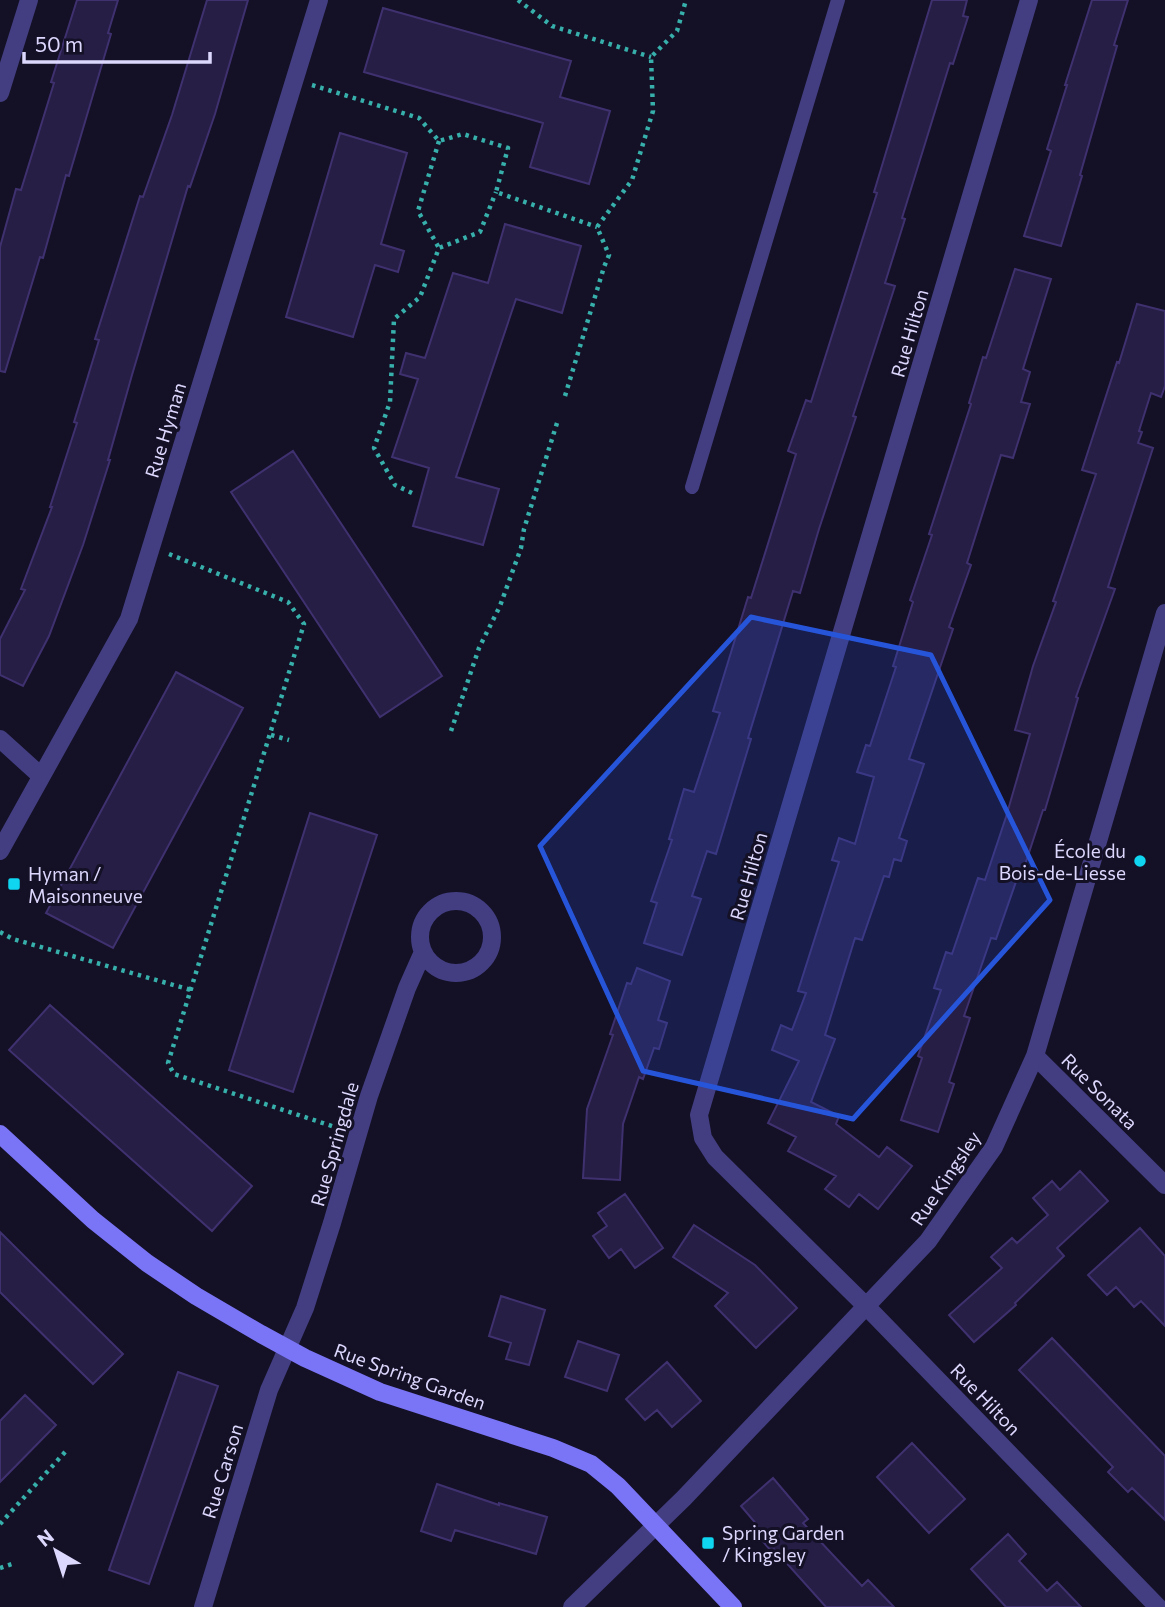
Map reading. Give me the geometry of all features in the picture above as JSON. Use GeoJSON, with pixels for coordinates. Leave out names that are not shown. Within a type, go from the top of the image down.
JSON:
{"type":"FeatureCollection","features":[{"type":"Feature","properties":{"kind":"street"},"geometry":{"type":"LineString","coordinates":[[0,93],[29,0]]}},
{"type":"Feature","properties":{"kind":"street","name":"Rue Hyman"},"geometry":{"type":"LineString","coordinates":[[0,851],[129,619],[319,0]]}},
{"type":"Feature","properties":{"kind":"street","name":"Rue Hilton"},"geometry":{"type":"LineString","coordinates":[[1030,0],[699,1115],[703,1138],[715,1157],[866,1306],[1158,1607]]}},
{"type":"Feature","properties":{"kind":"street","name":"Rue Kingsley"},"geometry":{"type":"LineString","coordinates":[[572,1607],[655,1526],[928,1241],[994,1147],[1035,1056],[1165,613]]}},
{"type":"Feature","properties":{"kind":"street"},"geometry":{"type":"LineString","coordinates":[[0,738],[41,776]]}},
{"type":"Feature","properties":{"kind":"street","name":"Rue Springdale"},"geometry":{"type":"LineString","coordinates":[[287,1349],[305,1308],[369,1096],[407,988],[424,952],[420,935],[422,926],[435,908],[455,901],[476,907],[490,926],[490,949],[484,960],[475,968],[451,973],[430,962],[424,952]]}},
{"type":"Feature","properties":{"kind":"street","name":"Rue Sonata"},"geometry":{"type":"LineString","coordinates":[[1035,1056],[1165,1185]]}},
{"type":"Feature","properties":{"kind":"street","name":"Rue Spring Garden"},"geometry":{"type":"LineString","coordinates":[[0,1134],[85,1213],[147,1263],[196,1296],[287,1349],[380,1392],[578,1458],[600,1470],[733,1607]]}},
{"type":"Feature","properties":{"kind":"street","name":"Rue Carson"},"geometry":{"type":"LineString","coordinates":[[203,1607],[269,1390],[287,1349]]}},
{"type":"Feature","properties":{"kind":"lane"},"geometry":{"type":"LineString","coordinates":[[692,487],[838,0]]}},
{"type":"Feature","properties":{"kind":"path"},"geometry":{"type":"LineString","coordinates":[[519,0],[552,26],[651,57]]}},
{"type":"Feature","properties":{"kind":"path"},"geometry":{"type":"LineString","coordinates":[[597,227],[632,180],[653,111],[651,57],[677,30],[686,0]]}},
{"type":"Feature","properties":{"kind":"path"},"geometry":{"type":"LineString","coordinates":[[295,80],[419,118],[439,141]]}},
{"type":"Feature","properties":{"kind":"path"},"geometry":{"type":"LineString","coordinates":[[412,493],[396,485],[374,448],[390,402],[394,319],[419,297],[439,248],[480,232],[496,192],[508,148],[463,134],[439,141]]}},
{"type":"Feature","properties":{"kind":"path"},"geometry":{"type":"LineString","coordinates":[[439,141],[418,212],[439,248]]}},
{"type":"Feature","properties":{"kind":"path"},"geometry":{"type":"LineString","coordinates":[[496,192],[597,227],[609,256],[565,396]]}},
{"type":"Feature","properties":{"kind":"path"},"geometry":{"type":"LineString","coordinates":[[451,731],[479,648],[500,606],[521,548],[524,529],[557,423]]}},
{"type":"Feature","properties":{"kind":"path"},"geometry":{"type":"LineString","coordinates":[[151,547],[288,601],[304,624],[168,1063],[174,1074],[358,1135]]}},
{"type":"Feature","properties":{"kind":"path"},"geometry":{"type":"LineString","coordinates":[[271,735],[289,740]]}},
{"type":"Feature","properties":{"kind":"path"},"geometry":{"type":"LineString","coordinates":[[0,932],[13,939],[191,990]]}},
{"type":"Feature","properties":{"kind":"path"},"geometry":{"type":"LineString","coordinates":[[0,1524],[66,1451]]}},
{"type":"Feature","properties":{"kind":"path"},"geometry":{"type":"LineString","coordinates":[[0,1568],[12,1564]]}},
{"type":"Feature","properties":{"kind":"highlighted area"},"geometry":{"type":"Polygon","coordinates":[[[751,617],[931,655],[1050,900],[853,1119],[643,1071],[540,846],[751,617]]]}},
{"type":"Feature","properties":{"kind":"building"},"geometry":{"type":"Polygon","coordinates":[[[77,0],[118,0],[108,33],[111,34],[69,176],[66,175],[43,258],[40,257],[5,372],[0,371],[0,247],[16,189],[21,190],[77,0]]]}},
{"type":"Feature","properties":{"kind":"building"},"geometry":{"type":"Polygon","coordinates":[[[207,0],[248,0],[215,114],[190,187],[188,186],[83,545],[49,636],[23,686],[0,675],[0,639],[25,590],[21,589],[52,507],[99,340],[95,339],[140,196],[143,197],[172,115],[207,0]]]}},
{"type":"Feature","properties":{"kind":"building"},"geometry":{"type":"Polygon","coordinates":[[[932,0],[967,0],[963,16],[968,17],[953,64],[950,63],[902,218],[905,219],[885,283],[895,286],[853,416],[856,417],[800,593],[793,591],[716,854],[707,851],[692,896],[701,899],[682,955],[644,943],[657,903],[651,901],[672,840],[669,839],[684,789],[694,792],[720,713],[713,711],[796,454],[788,451],[806,400],[811,402],[877,193],[874,192],[932,0]]]}},
{"type":"Feature","properties":{"kind":"building"},"geometry":{"type":"Polygon","coordinates":[[[1092,0],[1128,0],[1061,246],[1024,236],[1051,151],[1047,149],[1065,85],[1092,0]]]}},
{"type":"Feature","properties":{"kind":"building"},"geometry":{"type":"Polygon","coordinates":[[[383,8],[571,61],[560,97],[610,111],[589,184],[530,167],[543,123],[364,72],[383,8]]]}},
{"type":"Feature","properties":{"kind":"building"},"geometry":{"type":"Polygon","coordinates":[[[340,133],[407,153],[381,244],[404,251],[398,272],[375,265],[353,337],[286,317],[340,133]]]}},
{"type":"Feature","properties":{"kind":"building"},"geometry":{"type":"Polygon","coordinates":[[[505,224],[581,246],[562,313],[516,299],[456,477],[499,489],[483,545],[413,526],[429,468],[392,457],[418,379],[400,374],[406,353],[425,358],[453,273],[488,283],[505,224]]]}},
{"type":"Feature","properties":{"kind":"building"},"geometry":{"type":"Polygon","coordinates":[[[1015,269],[1051,279],[1023,369],[1030,372],[1021,402],[1030,404],[1013,458],[1001,455],[967,563],[971,565],[949,627],[953,629],[909,759],[924,764],[899,838],[907,841],[901,861],[894,859],[889,877],[884,876],[862,940],[855,938],[825,1035],[835,1039],[811,1102],[839,1116],[836,1124],[879,1157],[887,1147],[912,1166],[878,1209],[859,1194],[849,1207],[825,1189],[836,1176],[788,1151],[796,1137],[768,1123],[799,1061],[772,1050],[781,1025],[792,1030],[806,993],[798,991],[839,862],[832,860],[839,838],[855,844],[874,777],[857,772],[866,745],[870,746],[896,667],[893,666],[913,602],[910,600],[932,535],[929,534],[971,404],[969,403],[983,357],[986,358],[1015,269]]]}},
{"type":"Feature","properties":{"kind":"building"},"geometry":{"type":"Polygon","coordinates":[[[1137,304],[1165,311],[1165,386],[1161,397],[1151,393],[1139,431],[1142,432],[1138,443],[1153,448],[1108,587],[1115,589],[1076,697],[1078,698],[1045,810],[996,939],[991,938],[964,1016],[970,1018],[949,1082],[954,1084],[938,1132],[901,1120],[922,1058],[918,1056],[941,990],[934,988],[946,952],[952,954],[978,878],[985,880],[1006,817],[1030,734],[1015,730],[1033,666],[1056,602],[1053,601],[1096,474],[1082,470],[1137,304]]]}},
{"type":"Feature","properties":{"kind":"building"},"geometry":{"type":"Polygon","coordinates":[[[293,451],[442,676],[380,717],[231,492],[293,451]]]}},
{"type":"Feature","properties":{"kind":"building"},"geometry":{"type":"Polygon","coordinates":[[[176,672],[243,708],[113,948],[46,913],[176,672]]]}},
{"type":"Feature","properties":{"kind":"building"},"geometry":{"type":"Polygon","coordinates":[[[310,813],[377,835],[293,1092],[229,1070],[310,813]]]}},
{"type":"Feature","properties":{"kind":"building"},"geometry":{"type":"Polygon","coordinates":[[[637,968],[670,981],[658,1020],[667,1023],[659,1049],[654,1048],[643,1079],[639,1077],[623,1124],[620,1180],[583,1178],[587,1109],[613,1035],[610,1034],[627,983],[631,984],[637,968]]]}},
{"type":"Feature","properties":{"kind":"building"},"geometry":{"type":"Polygon","coordinates":[[[50,1005],[252,1186],[212,1231],[9,1050],[50,1005]]]}},
{"type":"Feature","properties":{"kind":"building"},"geometry":{"type":"Polygon","coordinates":[[[1080,1171],[1108,1201],[1057,1248],[1064,1256],[1015,1303],[1016,1305],[974,1342],[949,1315],[1002,1268],[991,1257],[1012,1238],[1017,1243],[1048,1215],[1033,1198],[1052,1181],[1060,1190],[1080,1171]]]}},
{"type":"Feature","properties":{"kind":"building"},"geometry":{"type":"Polygon","coordinates":[[[625,1194],[663,1248],[635,1268],[621,1249],[609,1258],[593,1236],[607,1226],[598,1213],[625,1194]]]}},
{"type":"Feature","properties":{"kind":"building"},"geometry":{"type":"Polygon","coordinates":[[[694,1225],[755,1265],[797,1308],[756,1348],[715,1306],[728,1293],[673,1257],[694,1225]]]}},
{"type":"Feature","properties":{"kind":"building"},"geometry":{"type":"Polygon","coordinates":[[[1140,1228],[1165,1256],[1165,1326],[1141,1301],[1134,1307],[1116,1287],[1107,1295],[1088,1275],[1140,1228]]]}},
{"type":"Feature","properties":{"kind":"building"},"geometry":{"type":"Polygon","coordinates":[[[0,1232],[123,1354],[93,1384],[0,1292],[0,1232]]]}},
{"type":"Feature","properties":{"kind":"building"},"geometry":{"type":"Polygon","coordinates":[[[501,1296],[545,1310],[529,1365],[506,1359],[511,1343],[489,1336],[501,1296]]]}},
{"type":"Feature","properties":{"kind":"building"},"geometry":{"type":"Polygon","coordinates":[[[1052,1338],[1165,1456],[1165,1520],[1132,1488],[1128,1492],[1108,1472],[1113,1467],[1019,1370],[1052,1338]]]}},
{"type":"Feature","properties":{"kind":"building"},"geometry":{"type":"Polygon","coordinates":[[[578,1341],[619,1355],[607,1391],[565,1377],[578,1341]]]}},
{"type":"Feature","properties":{"kind":"building"},"geometry":{"type":"Polygon","coordinates":[[[667,1362],[701,1401],[672,1427],[657,1410],[645,1420],[626,1399],[667,1362]]]}},
{"type":"Feature","properties":{"kind":"building"},"geometry":{"type":"Polygon","coordinates":[[[178,1372],[218,1386],[149,1584],[109,1570],[178,1372]]]}},
{"type":"Feature","properties":{"kind":"building"},"geometry":{"type":"Polygon","coordinates":[[[25,1395],[56,1425],[0,1482],[0,1421],[25,1395]]]}},
{"type":"Feature","properties":{"kind":"building"},"geometry":{"type":"Polygon","coordinates":[[[912,1443],[965,1499],[929,1533],[877,1477],[912,1443]]]}},
{"type":"Feature","properties":{"kind":"building"},"geometry":{"type":"Polygon","coordinates":[[[773,1478],[808,1519],[803,1523],[862,1586],[868,1580],[894,1607],[826,1607],[774,1549],[771,1551],[753,1530],[758,1526],[741,1506],[773,1478]]]}},
{"type":"Feature","properties":{"kind":"building"},"geometry":{"type":"Polygon","coordinates":[[[437,1484],[499,1505],[547,1517],[536,1554],[455,1530],[451,1541],[421,1531],[437,1484]]]}},
{"type":"Feature","properties":{"kind":"building"},"geometry":{"type":"Polygon","coordinates":[[[1008,1534],[1026,1554],[1019,1561],[1047,1591],[1057,1582],[1081,1607],[1006,1607],[971,1569],[1008,1534]]]}},
{"type":"Feature","properties":{"kind":"place","name":"École du Bois-de-Liesse"},"geometry":{"type":"Point","coordinates":[1140,861]}},
{"type":"Feature","properties":{"kind":"place","name":"Hyman / Maisonneuve"},"geometry":{"type":"Point","coordinates":[14,884]}},
{"type":"Feature","properties":{"kind":"place","name":"Spring Garden / Kingsley"},"geometry":{"type":"Point","coordinates":[708,1543]}}]}
